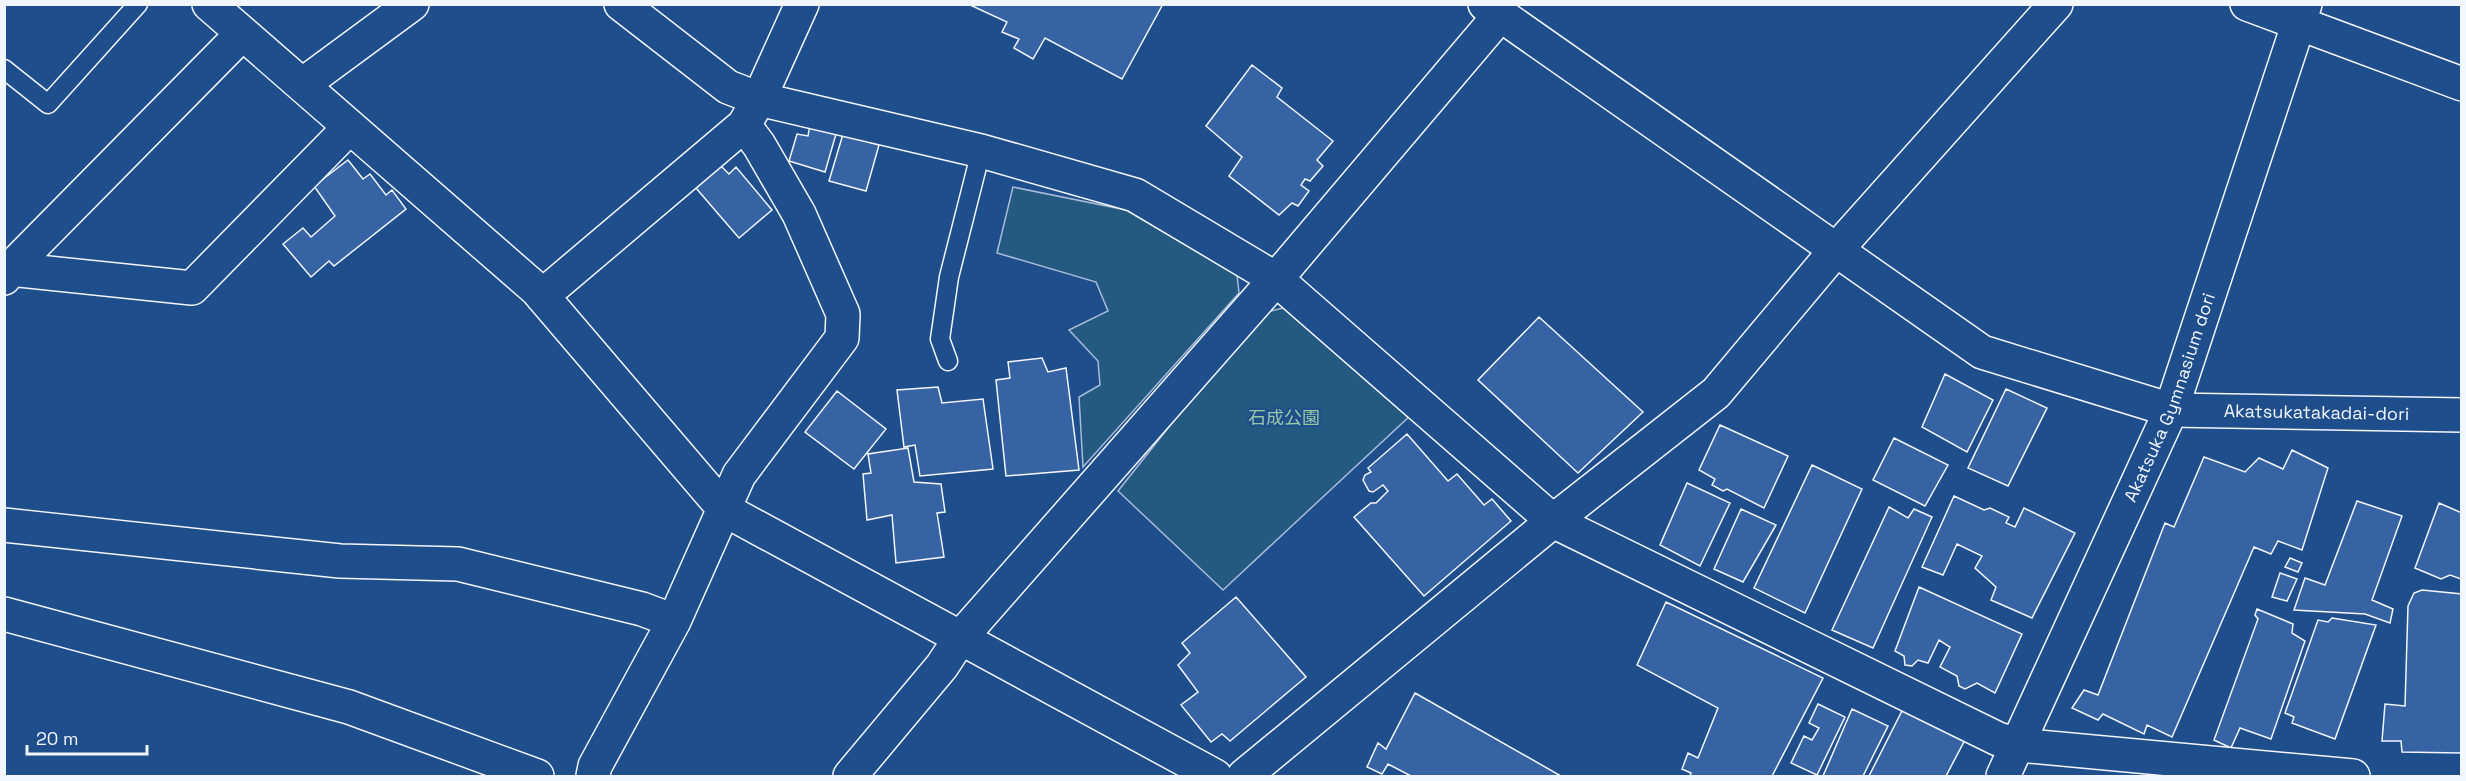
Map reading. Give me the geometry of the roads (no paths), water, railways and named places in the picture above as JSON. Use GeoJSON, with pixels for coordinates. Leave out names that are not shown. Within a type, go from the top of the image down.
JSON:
{"type":"FeatureCollection","features":[{"type":"Feature","properties":{"kind":"street"},"geometry":{"type":"LineString","coordinates":[[209,4],[542,296],[724,510],[962,637],[1215,777]]}},
{"type":"Feature","properties":{"kind":"street"},"geometry":{"type":"LineString","coordinates":[[593,777],[595,766],[674,621],[739,475],[842,338],[843,314],[799,214],[759,146],[751,112],[728,87],[621,4]]}},
{"type":"Feature","properties":{"kind":"street"},"geometry":{"type":"LineString","coordinates":[[542,296],[751,112],[802,4]]}},
{"type":"Feature","properties":{"kind":"street"},"geometry":{"type":"LineString","coordinates":[[1244,777],[1553,521],[1716,393],[1836,250],[2056,4]]}},
{"type":"Feature","properties":{"kind":"street"},"geometry":{"type":"LineString","coordinates":[[2247,4],[2302,15],[2462,84]]}},
{"type":"Feature","properties":{"kind":"street"},"geometry":{"type":"LineString","coordinates":[[302,85],[399,8]]}},
{"type":"Feature","properties":{"kind":"street"},"geometry":{"type":"LineString","coordinates":[[850,777],[942,666],[962,637],[1276,279],[1493,10]]}},
{"type":"Feature","properties":{"kind":"street","name":"Akatsukatakadai-dori"},"geometry":{"type":"LineString","coordinates":[[1493,10],[1982,352],[2171,410],[2462,415]]}},
{"type":"Feature","properties":{"kind":"street","name":"Akatsuka Gymnasium dori"},"geometry":{"type":"LineString","coordinates":[[2003,777],[2171,410],[2302,15]]}},
{"type":"Feature","properties":{"kind":"street"},"geometry":{"type":"LineString","coordinates":[[7,274],[242,34]]}},
{"type":"Feature","properties":{"kind":"street"},"geometry":{"type":"LineString","coordinates":[[751,112],[981,151],[1135,195],[1276,279],[1553,521],[1998,739],[2018,745],[2353,777]]}},
{"type":"Feature","properties":{"kind":"street"},"geometry":{"type":"LineString","coordinates":[[7,274],[192,288],[350,127]]}},
{"type":"Feature","properties":{"kind":"street"},"geometry":{"type":"LineString","coordinates":[[4,525],[340,561],[458,564],[642,609],[674,621]]}},
{"type":"Feature","properties":{"kind":"street"},"geometry":{"type":"LineString","coordinates":[[4,614],[349,707],[537,777]]}},
{"type":"Feature","properties":{"kind":"lane"},"geometry":{"type":"LineString","coordinates":[[4,69],[48,104],[138,4]]}},
{"type":"Feature","properties":{"kind":"lane"},"geometry":{"type":"LineString","coordinates":[[948,360],[940,339],[949,277],[981,151]]}},
{"type":"Feature","properties":{"kind":"park label","name":"石成公園"},"geometry":{"type":"Point","coordinates":[1284,418]}}]}
